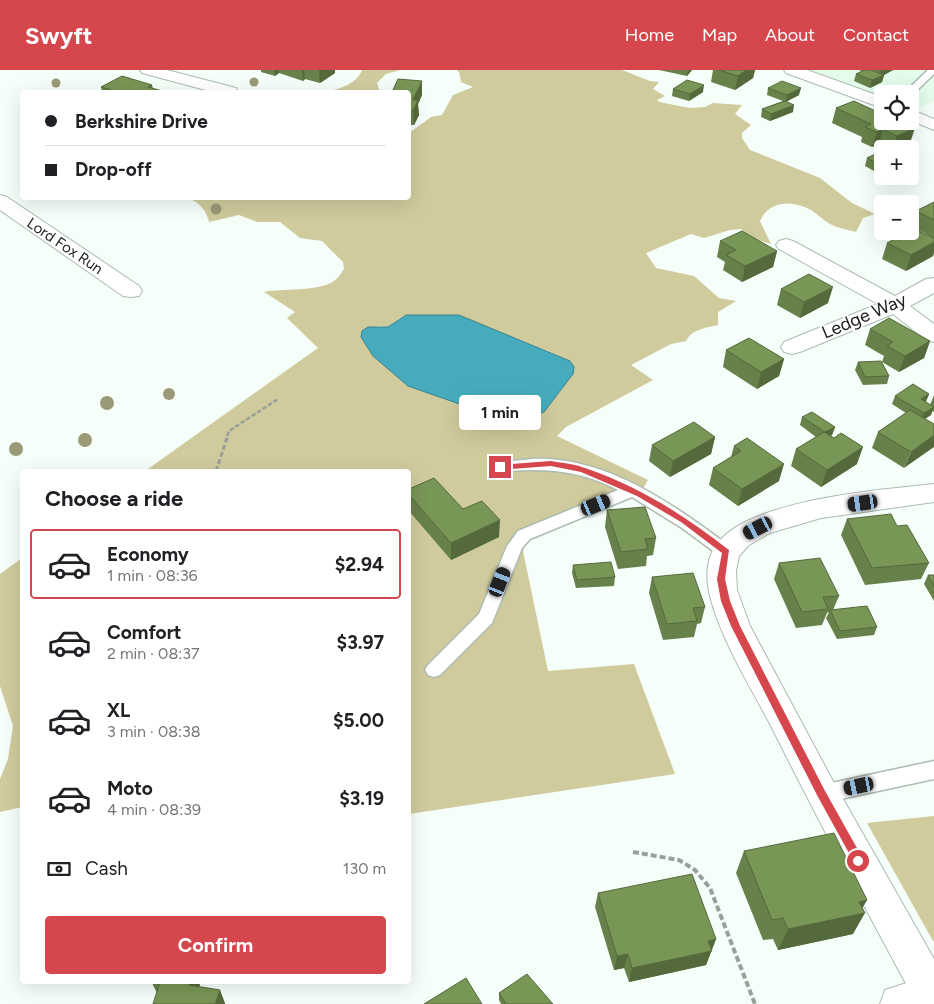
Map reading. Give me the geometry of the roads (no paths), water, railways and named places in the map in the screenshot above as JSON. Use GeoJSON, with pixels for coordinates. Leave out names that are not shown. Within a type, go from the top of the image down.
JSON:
{"type":"FeatureCollection","features":[{"type":"Feature","properties":{"kind":"street"},"geometry":{"type":"LineString","coordinates":[[148,70],[223,90]]}},
{"type":"Feature","properties":{"kind":"street"},"geometry":{"type":"LineString","coordinates":[[792,70],[874,100]]}},
{"type":"Feature","properties":{"kind":"street"},"geometry":{"type":"LineString","coordinates":[[919,118],[934,125]]}},
{"type":"Feature","properties":{"kind":"street","name":"Lord Fox Run"},"geometry":{"type":"LineString","coordinates":[[0,201],[131,291]]}},
{"type":"Feature","properties":{"kind":"street"},"geometry":{"type":"LineString","coordinates":[[786,245],[895,304],[934,335]]}},
{"type":"Feature","properties":{"kind":"street","name":"Ledge Way"},"geometry":{"type":"LineString","coordinates":[[792,347],[895,304],[934,284]]}},
{"type":"Feature","properties":{"kind":"street"},"geometry":{"type":"LineString","coordinates":[[922,997],[822,794],[735,626],[721,579],[726,552],[735,542],[769,522],[845,505],[934,493]]}},
{"type":"Feature","properties":{"kind":"lane"},"geometry":{"type":"LineString","coordinates":[[917,85],[933,70]]}},
{"type":"Feature","properties":{"kind":"lane"},"geometry":{"type":"LineString","coordinates":[[500,467],[551,464],[582,470],[633,490],[684,520],[726,552]]}},
{"type":"Feature","properties":{"kind":"lane"},"geometry":{"type":"LineString","coordinates":[[434,670],[486,618],[515,546],[524,535],[633,490]]}},
{"type":"Feature","properties":{"kind":"lane"},"geometry":{"type":"LineString","coordinates":[[822,794],[934,770]]}},
{"type":"Feature","properties":{"kind":"water"},"geometry":{"type":"Polygon","coordinates":[[[406,315],[459,315],[570,361],[574,367],[573,374],[544,412],[526,416],[515,410],[468,407],[408,386],[373,356],[361,337],[362,331],[368,327],[388,327],[406,315]]]}}]}
